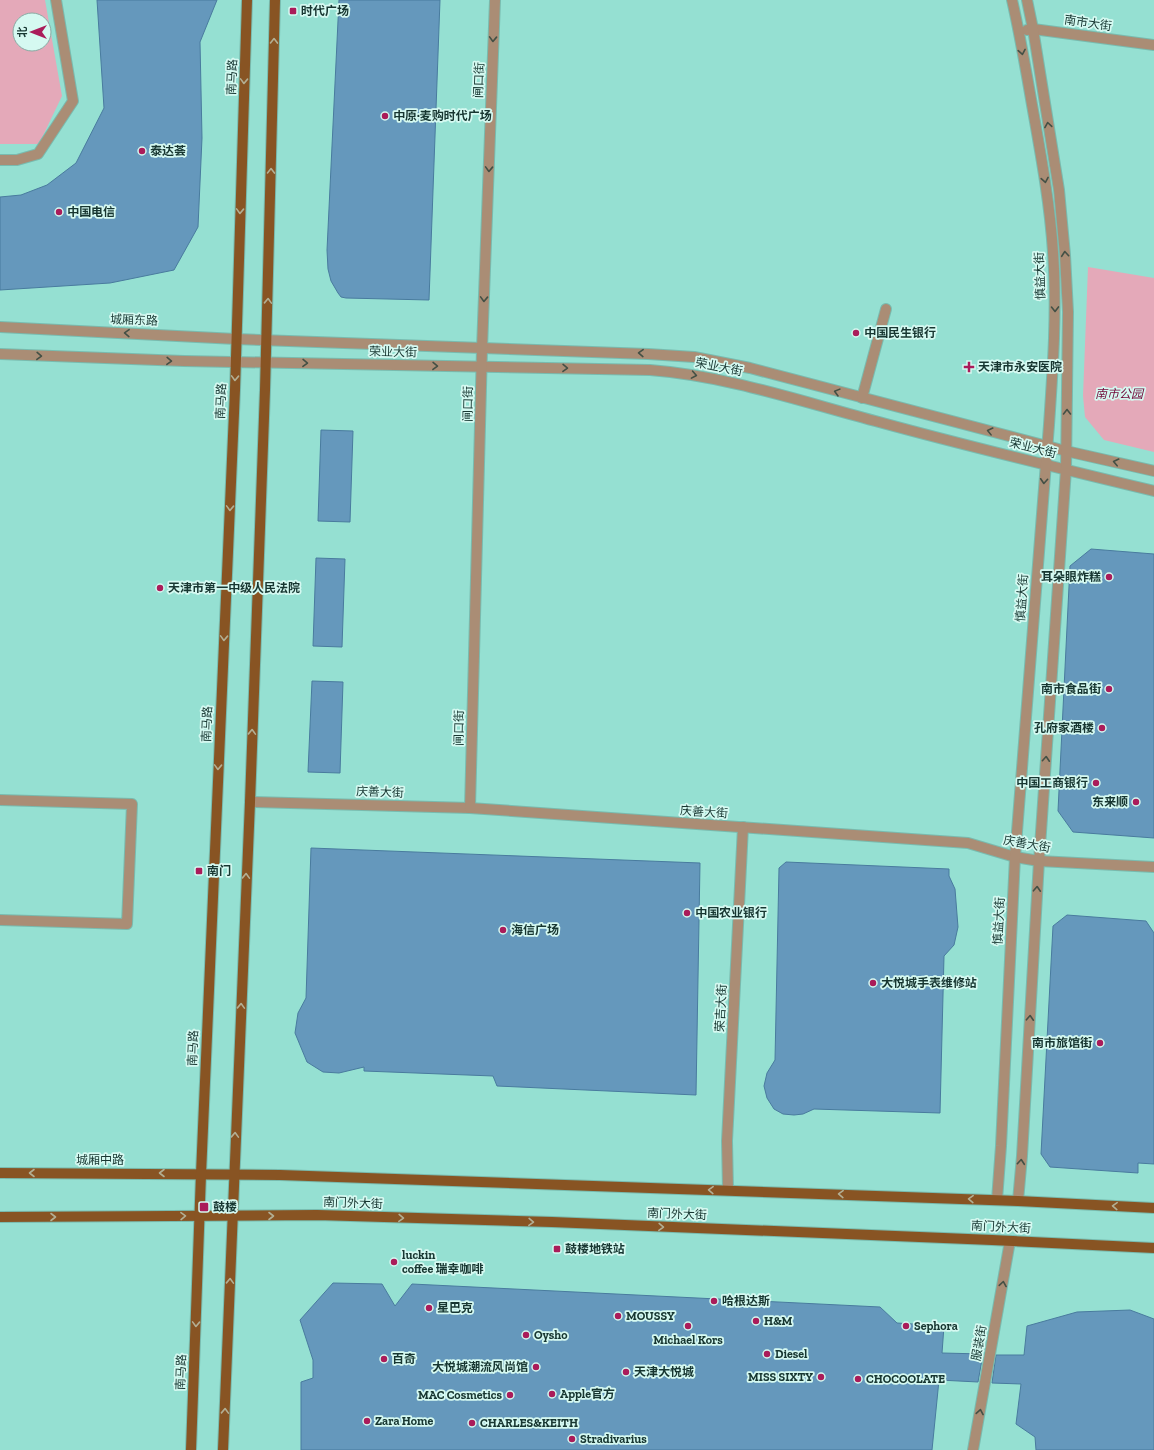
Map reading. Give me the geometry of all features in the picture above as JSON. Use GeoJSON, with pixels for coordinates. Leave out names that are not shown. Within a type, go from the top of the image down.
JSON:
{"type":"FeatureCollection","features":[{"type":"Feature","properties":{"kind":"main road","name":"南马路"},"geometry":{"type":"LineString","coordinates":[[191,1450],[199,1216],[236,362],[247,0]]}},
{"type":"Feature","properties":{"kind":"main road"},"geometry":{"type":"LineString","coordinates":[[223,1450],[250,802],[266,363],[275,0]]}},
{"type":"Feature","properties":{"kind":"main road","name":"城厢中路"},"geometry":{"type":"LineString","coordinates":[[0,1174],[201,1174]]}},
{"type":"Feature","properties":{"kind":"main road"},"geometry":{"type":"LineString","coordinates":[[201,1174],[728,1190],[997,1200],[1154,1208]]}},
{"type":"Feature","properties":{"kind":"main road","name":"南门外大街"},"geometry":{"type":"LineString","coordinates":[[199,1216],[316,1215],[552,1222],[1154,1248]]}},
{"type":"Feature","properties":{"kind":"main road"},"geometry":{"type":"LineString","coordinates":[[0,1217],[199,1216]]}},
{"type":"Feature","properties":{"kind":"street"},"geometry":{"type":"LineString","coordinates":[[0,160],[17,160],[38,154],[73,102],[56,0]]}},
{"type":"Feature","properties":{"kind":"street","name":"闸口街"},"geometry":{"type":"LineString","coordinates":[[470,808],[482,348],[495,0]]}},
{"type":"Feature","properties":{"kind":"street","name":"慎益大街"},"geometry":{"type":"LineString","coordinates":[[997,1200],[1015,858],[1046,464],[1053,367],[1055,313],[1053,252],[1046,186],[1019,31],[1012,0]]}},
{"type":"Feature","properties":{"kind":"street"},"geometry":{"type":"LineString","coordinates":[[1018,1201],[1022,1156],[1039,861],[1066,469],[1068,312],[1065,255],[1058,190],[1033,29],[1026,0]]}},
{"type":"Feature","properties":{"kind":"street","name":"南市大街"},"geometry":{"type":"LineString","coordinates":[[1019,31],[1033,29],[1154,45]]}},
{"type":"Feature","properties":{"kind":"street"},"geometry":{"type":"LineString","coordinates":[[862,398],[886,308]]}},
{"type":"Feature","properties":{"kind":"street","name":"城厢东路"},"geometry":{"type":"LineString","coordinates":[[0,327],[266,340]]}},
{"type":"Feature","properties":{"kind":"street","name":"荣业大街"},"geometry":{"type":"LineString","coordinates":[[266,340],[694,357],[750,368],[1066,451],[1154,471]]}},
{"type":"Feature","properties":{"kind":"street"},"geometry":{"type":"LineString","coordinates":[[0,354],[266,363]]}},
{"type":"Feature","properties":{"kind":"street","name":"荣业大街"},"geometry":{"type":"LineString","coordinates":[[266,363],[650,370],[682,373],[732,383],[912,431],[1154,491]]}},
{"type":"Feature","properties":{"kind":"street"},"geometry":{"type":"LineString","coordinates":[[0,800],[132,804],[127,924],[0,920]]}},
{"type":"Feature","properties":{"kind":"street","name":"庆善大街"},"geometry":{"type":"LineString","coordinates":[[250,802],[470,808],[968,843],[1015,858],[1039,861],[1154,867]]}},
{"type":"Feature","properties":{"kind":"street","name":"荣吉大街"},"geometry":{"type":"LineString","coordinates":[[728,1190],[727,1141],[743,827]]}},
{"type":"Feature","properties":{"kind":"street","name":"服装街"},"geometry":{"type":"LineString","coordinates":[[973,1450],[1010,1241]]}},
{"type":"Feature","properties":{"kind":"green space"},"geometry":{"type":"Polygon","coordinates":[[[0,0],[45,0],[47,12],[12,12],[12,52],[52,52],[52,40],[62,96],[39,144],[0,144],[0,0]]]}},
{"type":"Feature","properties":{"kind":"green space","name":"南市公园"},"geometry":{"type":"Polygon","coordinates":[[[1088,267],[1154,278],[1154,452],[1104,440],[1085,417],[1083,396],[1088,267]]]}},
{"type":"Feature","properties":{"kind":"building","name":"泰达荟"},"geometry":{"type":"Polygon","coordinates":[[[97,0],[217,0],[200,42],[202,138],[198,227],[174,270],[110,283],[0,290],[0,197],[21,195],[47,185],[76,163],[104,108],[97,0]]]}},
{"type":"Feature","properties":{"kind":"building","name":"中原·麦购时代广场"},"geometry":{"type":"Polygon","coordinates":[[[339,0],[440,0],[429,300],[346,298],[341,297],[331,281],[328,269],[327,250],[339,0]]]}},
{"type":"Feature","properties":{"kind":"building"},"geometry":{"type":"Polygon","coordinates":[[[321,430],[353,431],[350,522],[318,521],[321,430]]]}},
{"type":"Feature","properties":{"kind":"building","name":"南市食品街"},"geometry":{"type":"Polygon","coordinates":[[[1091,549],[1154,554],[1154,838],[1073,832],[1058,811],[1070,566],[1091,549]]]}},
{"type":"Feature","properties":{"kind":"building"},"geometry":{"type":"Polygon","coordinates":[[[316,558],[345,559],[342,647],[313,646],[316,558]]]}},
{"type":"Feature","properties":{"kind":"building"},"geometry":{"type":"Polygon","coordinates":[[[312,681],[343,682],[340,773],[308,772],[312,681]]]}},
{"type":"Feature","properties":{"kind":"building","name":"海信广场"},"geometry":{"type":"Polygon","coordinates":[[[311,848],[700,863],[696,1095],[497,1086],[493,1076],[364,1071],[364,1067],[339,1073],[323,1072],[307,1062],[295,1033],[298,1013],[306,998],[311,848]]]}},
{"type":"Feature","properties":{"kind":"building"},"geometry":{"type":"Polygon","coordinates":[[[786,862],[949,869],[949,876],[955,889],[958,927],[954,945],[944,956],[940,1113],[814,1109],[803,1114],[794,1115],[783,1114],[774,1109],[767,1098],[764,1086],[767,1073],[775,1060],[779,868],[786,862]]]}},
{"type":"Feature","properties":{"kind":"building","name":"南市旅馆街"},"geometry":{"type":"Polygon","coordinates":[[[1067,915],[1146,921],[1154,933],[1154,1164],[1138,1163],[1138,1173],[1050,1167],[1041,1154],[1053,926],[1067,915]]]}},
{"type":"Feature","properties":{"kind":"building","name":"天津大悦城"},"geometry":{"type":"Polygon","coordinates":[[[333,1283],[382,1284],[395,1306],[412,1284],[880,1307],[897,1323],[944,1326],[942,1353],[983,1354],[978,1382],[939,1380],[932,1450],[301,1450],[301,1382],[313,1378],[313,1360],[300,1320],[333,1283]]]}},
{"type":"Feature","properties":{"kind":"building"},"geometry":{"type":"Polygon","coordinates":[[[1130,1310],[1154,1319],[1154,1450],[1036,1450],[1035,1437],[1016,1424],[1021,1384],[992,1383],[996,1355],[1024,1355],[1027,1326],[1077,1312],[1130,1310]]]}},
{"type":"Feature","properties":{"kind":"place","name":"时代广场"},"geometry":{"type":"Point","coordinates":[293,11]}},
{"type":"Feature","properties":{"kind":"place","name":"中原·麦购时代广场"},"geometry":{"type":"Point","coordinates":[385,116]}},
{"type":"Feature","properties":{"kind":"place","name":"泰达荟"},"geometry":{"type":"Point","coordinates":[142,151]}},
{"type":"Feature","properties":{"kind":"place","name":"中国电信"},"geometry":{"type":"Point","coordinates":[59,212]}},
{"type":"Feature","properties":{"kind":"place","name":"中国民生银行"},"geometry":{"type":"Point","coordinates":[856,333]}},
{"type":"Feature","properties":{"kind":"place","name":"天津市永安医院"},"geometry":{"type":"Point","coordinates":[969,367]}},
{"type":"Feature","properties":{"kind":"place","name":"耳朵眼炸糕"},"geometry":{"type":"Point","coordinates":[1109,577]}},
{"type":"Feature","properties":{"kind":"place","name":"天津市第一中级人民法院"},"geometry":{"type":"Point","coordinates":[160,588]}},
{"type":"Feature","properties":{"kind":"place","name":"南市食品街"},"geometry":{"type":"Point","coordinates":[1109,689]}},
{"type":"Feature","properties":{"kind":"place","name":"孔府家酒楼"},"geometry":{"type":"Point","coordinates":[1102,728]}},
{"type":"Feature","properties":{"kind":"place","name":"中国工商银行"},"geometry":{"type":"Point","coordinates":[1096,783]}},
{"type":"Feature","properties":{"kind":"place","name":"东来顺"},"geometry":{"type":"Point","coordinates":[1136,802]}},
{"type":"Feature","properties":{"kind":"place","name":"南门"},"geometry":{"type":"Point","coordinates":[199,871]}},
{"type":"Feature","properties":{"kind":"place","name":"中国农业银行"},"geometry":{"type":"Point","coordinates":[687,913]}},
{"type":"Feature","properties":{"kind":"place","name":"海信广场"},"geometry":{"type":"Point","coordinates":[503,930]}},
{"type":"Feature","properties":{"kind":"place","name":"大悦城手表维修站"},"geometry":{"type":"Point","coordinates":[873,983]}},
{"type":"Feature","properties":{"kind":"place","name":"南市旅馆街"},"geometry":{"type":"Point","coordinates":[1100,1043]}},
{"type":"Feature","properties":{"kind":"place","name":"鼓楼"},"geometry":{"type":"Point","coordinates":[204,1207]}},
{"type":"Feature","properties":{"kind":"place","name":"鼓楼地铁站"},"geometry":{"type":"Point","coordinates":[557,1249]}},
{"type":"Feature","properties":{"kind":"place","name":"luckin coffee 瑞幸咖啡"},"geometry":{"type":"Point","coordinates":[394,1262]}},
{"type":"Feature","properties":{"kind":"place","name":"哈根达斯"},"geometry":{"type":"Point","coordinates":[714,1301]}},
{"type":"Feature","properties":{"kind":"place","name":"星巴克"},"geometry":{"type":"Point","coordinates":[429,1308]}},
{"type":"Feature","properties":{"kind":"place","name":"MOUSSY"},"geometry":{"type":"Point","coordinates":[618,1316]}},
{"type":"Feature","properties":{"kind":"place","name":"H&M"},"geometry":{"type":"Point","coordinates":[756,1321]}},
{"type":"Feature","properties":{"kind":"place","name":"Michael Kors"},"geometry":{"type":"Point","coordinates":[688,1326]}},
{"type":"Feature","properties":{"kind":"place","name":"Sephora"},"geometry":{"type":"Point","coordinates":[906,1326]}},
{"type":"Feature","properties":{"kind":"place","name":"Oysho"},"geometry":{"type":"Point","coordinates":[526,1335]}},
{"type":"Feature","properties":{"kind":"place","name":"Diesel"},"geometry":{"type":"Point","coordinates":[767,1354]}},
{"type":"Feature","properties":{"kind":"place","name":"百奇"},"geometry":{"type":"Point","coordinates":[384,1359]}},
{"type":"Feature","properties":{"kind":"place","name":"大悦城潮流风尚馆"},"geometry":{"type":"Point","coordinates":[536,1367]}},
{"type":"Feature","properties":{"kind":"place","name":"天津大悦城"},"geometry":{"type":"Point","coordinates":[626,1372]}},
{"type":"Feature","properties":{"kind":"place","name":"MISS SIXTY"},"geometry":{"type":"Point","coordinates":[821,1377]}},
{"type":"Feature","properties":{"kind":"place","name":"CHOCOOLATE"},"geometry":{"type":"Point","coordinates":[858,1379]}},
{"type":"Feature","properties":{"kind":"place","name":"Apple官方"},"geometry":{"type":"Point","coordinates":[552,1394]}},
{"type":"Feature","properties":{"kind":"place","name":"MAC Cosmetics"},"geometry":{"type":"Point","coordinates":[510,1395]}},
{"type":"Feature","properties":{"kind":"place","name":"Zara Home"},"geometry":{"type":"Point","coordinates":[367,1421]}},
{"type":"Feature","properties":{"kind":"place","name":"CHARLES&KEITH"},"geometry":{"type":"Point","coordinates":[472,1423]}},
{"type":"Feature","properties":{"kind":"place","name":"Stradivarius"},"geometry":{"type":"Point","coordinates":[572,1439]}}]}
